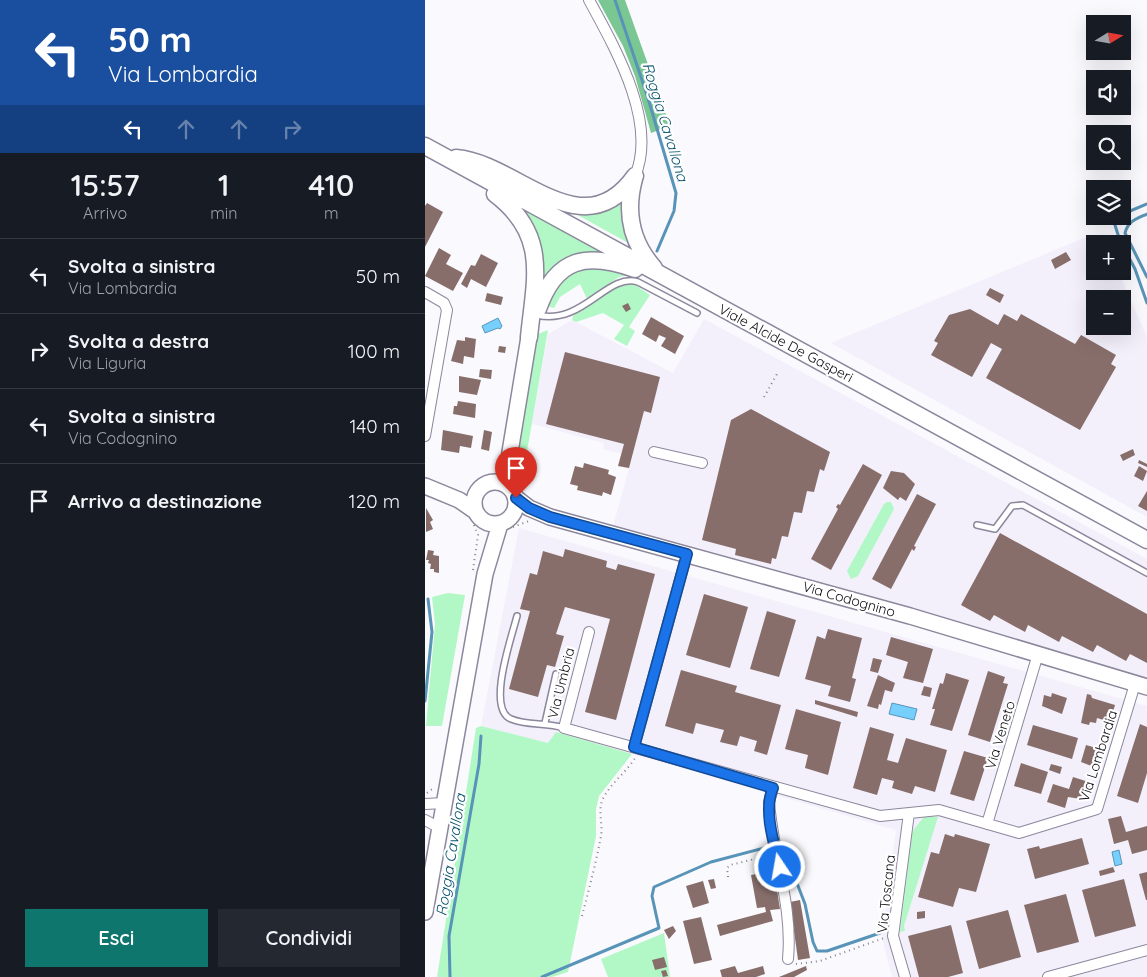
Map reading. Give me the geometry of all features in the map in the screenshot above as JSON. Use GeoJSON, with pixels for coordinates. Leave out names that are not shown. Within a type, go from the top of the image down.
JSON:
{"type":"FeatureCollection","features":[{"type":"Feature","properties":{"kind":"main road","name":"Viale Alcide De Gasperi"},"geometry":{"type":"LineString","coordinates":[[425,146],[1147,540]]}},
{"type":"Feature","properties":{"kind":"main road"},"geometry":{"type":"LineString","coordinates":[[444,158],[478,163],[544,196],[574,206],[589,206],[615,198],[625,190],[635,176]]}},
{"type":"Feature","properties":{"kind":"main road"},"geometry":{"type":"LineString","coordinates":[[459,166],[511,206],[522,218],[534,250],[537,265],[534,314],[529,337]]}},
{"type":"Feature","properties":{"kind":"main road"},"geometry":{"type":"LineString","coordinates":[[635,176],[630,204],[633,233],[638,247],[660,275]]}},
{"type":"Feature","properties":{"kind":"main road"},"geometry":{"type":"LineString","coordinates":[[534,314],[552,278],[561,270],[578,262],[601,260],[619,263],[653,278],[675,284]]}},
{"type":"Feature","properties":{"kind":"street"},"geometry":{"type":"LineString","coordinates":[[589,0],[623,66],[639,118],[643,144],[635,176]]}},
{"type":"Feature","properties":{"kind":"street"},"geometry":{"type":"LineString","coordinates":[[425,292],[446,306],[447,314],[425,436]]}},
{"type":"Feature","properties":{"kind":"street"},"geometry":{"type":"LineString","coordinates":[[490,526],[517,505],[513,493],[510,452],[529,337]]}},
{"type":"Feature","properties":{"kind":"street"},"geometry":{"type":"LineString","coordinates":[[425,912],[485,574],[490,526],[474,499],[483,486],[499,470],[510,452]]}},
{"type":"Feature","properties":{"kind":"street"},"geometry":{"type":"LineString","coordinates":[[654,452],[702,463]]}},
{"type":"Feature","properties":{"kind":"street","name":"Via Codognino"},"geometry":{"type":"LineString","coordinates":[[427,487],[483,486],[500,482],[529,508],[550,517],[1038,654],[1141,686]]}},
{"type":"Feature","properties":{"kind":"street"},"geometry":{"type":"LineString","coordinates":[[427,487],[459,500],[490,526]]}},
{"type":"Feature","properties":{"kind":"street","name":"Via Codognino"},"geometry":{"type":"LineString","coordinates":[[490,526],[550,517]]}},
{"type":"Feature","properties":{"kind":"street"},"geometry":{"type":"LineString","coordinates":[[637,748],[687,554]]}},
{"type":"Feature","properties":{"kind":"street","name":"Via Umbria"},"geometry":{"type":"LineString","coordinates":[[589,632],[564,728],[637,748]]}},
{"type":"Feature","properties":{"kind":"street","name":"Via Veneto"},"geometry":{"type":"LineString","coordinates":[[987,824],[1038,654]]}},
{"type":"Feature","properties":{"kind":"street","name":"Via Lombardia"},"geometry":{"type":"LineString","coordinates":[[637,748],[773,788],[879,816],[939,810],[1019,833],[1097,809],[1141,686]]}},
{"type":"Feature","properties":{"kind":"street"},"geometry":{"type":"LineString","coordinates":[[773,788],[769,802],[787,911],[790,947],[788,959]]}},
{"type":"Feature","properties":{"kind":"street"},"geometry":{"type":"LineString","coordinates":[[425,804],[444,803]]}},
{"type":"Feature","properties":{"kind":"street","name":"Via Toscana"},"geometry":{"type":"LineString","coordinates":[[905,977],[893,936],[909,813]]}},
{"type":"Feature","properties":{"kind":"street"},"geometry":{"type":"LineString","coordinates":[[425,820],[440,828]]}},
{"type":"Feature","properties":{"kind":"street"},"geometry":{"type":"LineString","coordinates":[[1048,977],[1147,950]]}},
{"type":"Feature","properties":{"kind":"lane"},"geometry":{"type":"LineString","coordinates":[[534,314],[550,318],[563,316],[592,301],[619,282],[629,280],[638,282],[697,313]]}},
{"type":"Feature","properties":{"kind":"lane"},"geometry":{"type":"LineString","coordinates":[[977,525],[995,529],[1012,506],[1023,505],[1147,573]]}},
{"type":"Feature","properties":{"kind":"lane"},"geometry":{"type":"LineString","coordinates":[[517,616],[500,686],[501,707],[504,714],[509,718],[529,724],[545,723],[564,728]]}},
{"type":"Feature","properties":{"kind":"lane"},"geometry":{"type":"LineString","coordinates":[[545,723],[556,674]]}},
{"type":"Feature","properties":{"kind":"path"},"geometry":{"type":"LineString","coordinates":[[764,397],[777,374]]}},
{"type":"Feature","properties":{"kind":"path"},"geometry":{"type":"LineString","coordinates":[[490,526],[501,538],[519,524],[531,521]]}},
{"type":"Feature","properties":{"kind":"path"},"geometry":{"type":"LineString","coordinates":[[582,916],[591,889],[594,864],[601,834],[602,801],[607,792],[635,759],[637,748]]}},
{"type":"Feature","properties":{"kind":"path"},"geometry":{"type":"LineString","coordinates":[[728,878],[727,868],[730,865],[769,855],[775,847]]}},
{"type":"Feature","properties":{"kind":"path"},"geometry":{"type":"LineString","coordinates":[[788,959],[795,964],[810,963],[893,936]]}},
{"type":"Feature","properties":{"kind":"shaded area"},"geometry":{"type":"Polygon","coordinates":[[[1086,237],[1086,280],[1122,280],[1126,290],[1086,290],[1086,335],[1131,335],[1131,301],[1147,337],[1147,517],[831,343],[1086,237]]]}},
{"type":"Feature","properties":{"kind":"shaded area"},"geometry":{"type":"Polygon","coordinates":[[[704,319],[1147,559],[1147,680],[904,606],[611,533],[629,469],[618,466],[621,454],[603,449],[604,443],[532,424],[548,334],[572,320],[673,373],[704,319]]]}},
{"type":"Feature","properties":{"kind":"shaded area"},"geometry":{"type":"Polygon","coordinates":[[[519,528],[1147,706],[1147,977],[892,977],[882,938],[896,830],[557,732],[548,743],[481,726],[519,528]]]}},
{"type":"Feature","properties":{"kind":"green space"},"geometry":{"type":"Polygon","coordinates":[[[598,0],[625,0],[670,126],[651,133],[635,76],[623,46],[598,0]]]}},
{"type":"Feature","properties":{"kind":"green space"},"geometry":{"type":"Polygon","coordinates":[[[627,191],[630,244],[567,209],[627,191]]]}},
{"type":"Feature","properties":{"kind":"green space"},"geometry":{"type":"Polygon","coordinates":[[[520,205],[609,255],[543,283],[520,205]]]}},
{"type":"Feature","properties":{"kind":"green space"},"geometry":{"type":"Polygon","coordinates":[[[597,265],[630,275],[619,277],[587,299],[580,284],[560,297],[554,308],[546,306],[554,288],[564,277],[597,265]]]}},
{"type":"Feature","properties":{"kind":"green space"},"geometry":{"type":"Polygon","coordinates":[[[626,284],[634,284],[650,295],[629,327],[635,331],[627,346],[614,339],[624,325],[603,313],[576,322],[572,320],[573,316],[614,288],[626,284]]]}},
{"type":"Feature","properties":{"kind":"green space"},"geometry":{"type":"Polygon","coordinates":[[[548,330],[521,486],[519,487],[517,454],[538,334],[548,330]]]}},
{"type":"Feature","properties":{"kind":"green space"},"geometry":{"type":"Polygon","coordinates":[[[891,502],[894,509],[858,576],[851,579],[847,571],[884,504],[891,502]]]}},
{"type":"Feature","properties":{"kind":"green space"},"geometry":{"type":"Polygon","coordinates":[[[448,593],[465,595],[442,726],[426,726],[435,624],[432,597],[448,593]]]}},
{"type":"Feature","properties":{"kind":"green space"},"geometry":{"type":"Polygon","coordinates":[[[481,726],[548,743],[556,732],[632,754],[599,796],[596,809],[596,836],[568,972],[552,977],[437,977],[476,728],[481,726]]]}},
{"type":"Feature","properties":{"kind":"green space"},"geometry":{"type":"Polygon","coordinates":[[[924,817],[938,817],[904,926],[905,931],[900,932],[912,834],[924,817]]]}},
{"type":"Feature","properties":{"kind":"green space"},"geometry":{"type":"Polygon","coordinates":[[[664,933],[670,977],[608,977],[601,959],[664,933]]]}},
{"type":"Feature","properties":{"kind":"water"},"geometry":{"type":"Polygon","coordinates":[[[498,318],[502,326],[500,329],[485,333],[482,326],[498,318]]]}},
{"type":"Feature","properties":{"kind":"water"},"geometry":{"type":"Polygon","coordinates":[[[892,703],[917,709],[914,720],[889,714],[892,703]]]}},
{"type":"Feature","properties":{"kind":"water"},"geometry":{"type":"Polygon","coordinates":[[[1119,850],[1122,864],[1115,866],[1112,852],[1119,850]]]}},
{"type":"Feature","properties":{"kind":"building"},"geometry":{"type":"Polygon","coordinates":[[[427,203],[443,212],[425,247],[425,206],[427,203]]]}},
{"type":"Feature","properties":{"kind":"building"},"geometry":{"type":"Polygon","coordinates":[[[439,248],[451,255],[446,264],[463,273],[453,291],[425,276],[439,248]]]}},
{"type":"Feature","properties":{"kind":"building"},"geometry":{"type":"Polygon","coordinates":[[[1066,252],[1071,260],[1055,269],[1051,260],[1066,252]]]}},
{"type":"Feature","properties":{"kind":"building"},"geometry":{"type":"Polygon","coordinates":[[[481,254],[498,263],[486,287],[471,279],[467,288],[461,284],[471,265],[475,266],[481,254]]]}},
{"type":"Feature","properties":{"kind":"building"},"geometry":{"type":"Polygon","coordinates":[[[990,288],[1004,295],[1000,303],[986,295],[990,288]]]}},
{"type":"Feature","properties":{"kind":"building"},"geometry":{"type":"Polygon","coordinates":[[[487,293],[503,297],[501,305],[485,301],[487,293]]]}},
{"type":"Feature","properties":{"kind":"building"},"geometry":{"type":"Polygon","coordinates":[[[628,303],[631,309],[626,312],[622,306],[628,303]]]}},
{"type":"Feature","properties":{"kind":"building"},"geometry":{"type":"Polygon","coordinates":[[[970,309],[998,325],[1004,314],[1017,321],[1021,314],[1075,344],[1081,335],[1116,355],[1111,364],[1116,367],[1080,430],[986,378],[1002,349],[991,343],[972,377],[931,355],[938,343],[934,341],[949,315],[970,309]]]}},
{"type":"Feature","properties":{"kind":"building"},"geometry":{"type":"Polygon","coordinates":[[[651,317],[684,336],[675,354],[661,346],[666,338],[659,335],[656,342],[642,334],[651,317]]]}},
{"type":"Feature","properties":{"kind":"building"},"geometry":{"type":"Polygon","coordinates":[[[465,337],[476,339],[474,358],[464,356],[463,364],[451,361],[457,340],[465,341],[465,337]]]}},
{"type":"Feature","properties":{"kind":"building"},"geometry":{"type":"Polygon","coordinates":[[[499,346],[506,347],[505,353],[498,352],[499,346]]]}},
{"type":"Feature","properties":{"kind":"building"},"geometry":{"type":"Polygon","coordinates":[[[565,352],[660,377],[651,413],[644,411],[629,468],[618,466],[624,444],[546,424],[565,352]]]}},
{"type":"Feature","properties":{"kind":"building"},"geometry":{"type":"Polygon","coordinates":[[[480,369],[492,370],[491,379],[479,377],[480,369]]]}},
{"type":"Feature","properties":{"kind":"building"},"geometry":{"type":"Polygon","coordinates":[[[459,376],[481,380],[477,395],[459,392],[459,376]]]}},
{"type":"Feature","properties":{"kind":"building"},"geometry":{"type":"Polygon","coordinates":[[[458,401],[476,404],[475,418],[453,414],[454,406],[457,406],[458,401]]]}},
{"type":"Feature","properties":{"kind":"building"},"geometry":{"type":"Polygon","coordinates":[[[751,409],[830,452],[824,471],[820,469],[814,492],[807,491],[802,513],[794,512],[788,537],[782,536],[776,559],[772,558],[771,564],[735,555],[736,549],[702,540],[731,420],[751,409]]]}},
{"type":"Feature","properties":{"kind":"building"},"geometry":{"type":"Polygon","coordinates":[[[443,430],[473,436],[471,448],[460,446],[459,453],[441,450],[443,430]]]}},
{"type":"Feature","properties":{"kind":"building"},"geometry":{"type":"Polygon","coordinates":[[[484,430],[492,432],[489,451],[481,449],[484,430]]]}},
{"type":"Feature","properties":{"kind":"building"},"geometry":{"type":"Polygon","coordinates":[[[1133,449],[1135,455],[1123,461],[1120,455],[1133,449]]]}},
{"type":"Feature","properties":{"kind":"building"},"geometry":{"type":"Polygon","coordinates":[[[1139,460],[1147,464],[1147,467],[1138,463],[1139,460]]]}},
{"type":"Feature","properties":{"kind":"building"},"geometry":{"type":"Polygon","coordinates":[[[584,463],[609,470],[608,474],[616,477],[611,495],[603,492],[602,496],[577,490],[578,486],[570,484],[575,466],[583,468],[584,463]]]}},
{"type":"Feature","properties":{"kind":"building"},"geometry":{"type":"Polygon","coordinates":[[[863,464],[882,475],[831,570],[811,559],[838,509],[836,507],[838,504],[840,505],[863,464]]]}},
{"type":"Feature","properties":{"kind":"building"},"geometry":{"type":"Polygon","coordinates":[[[1139,466],[1147,471],[1143,481],[1134,476],[1139,466]]]}},
{"type":"Feature","properties":{"kind":"building"},"geometry":{"type":"Polygon","coordinates":[[[891,471],[904,473],[915,484],[906,501],[900,497],[898,500],[883,488],[891,471]]]}},
{"type":"Feature","properties":{"kind":"building"},"geometry":{"type":"Polygon","coordinates":[[[1147,491],[1147,511],[1138,506],[1147,491]]]}},
{"type":"Feature","properties":{"kind":"building"},"geometry":{"type":"Polygon","coordinates":[[[917,494],[936,504],[914,546],[916,547],[914,551],[912,549],[891,589],[872,579],[917,494]]]}},
{"type":"Feature","properties":{"kind":"building"},"geometry":{"type":"Polygon","coordinates":[[[426,508],[433,520],[430,522],[433,529],[426,532],[426,508]]]}},
{"type":"Feature","properties":{"kind":"building"},"geometry":{"type":"Polygon","coordinates":[[[1000,533],[1147,614],[1147,663],[1130,654],[1126,661],[1097,645],[1093,652],[1062,636],[1059,642],[1028,625],[1025,632],[994,615],[990,621],[961,605],[1000,533]]]}},
{"type":"Feature","properties":{"kind":"building"},"geometry":{"type":"Polygon","coordinates":[[[565,549],[607,561],[606,567],[616,570],[618,564],[655,574],[616,720],[585,712],[610,619],[565,607],[556,634],[564,636],[555,667],[547,665],[538,697],[509,689],[530,611],[520,609],[530,573],[537,575],[543,551],[563,557],[565,549]]]}},
{"type":"Feature","properties":{"kind":"building"},"geometry":{"type":"Polygon","coordinates":[[[428,550],[434,551],[433,555],[439,556],[439,573],[434,572],[434,569],[430,569],[431,564],[428,563],[429,560],[426,560],[428,550]]]}},
{"type":"Feature","properties":{"kind":"building"},"geometry":{"type":"Polygon","coordinates":[[[704,594],[748,607],[730,668],[686,655],[704,594]]]}},
{"type":"Feature","properties":{"kind":"building"},"geometry":{"type":"Polygon","coordinates":[[[767,611],[796,620],[779,677],[750,669],[767,611]]]}},
{"type":"Feature","properties":{"kind":"building"},"geometry":{"type":"Polygon","coordinates":[[[828,629],[862,638],[852,678],[856,679],[850,702],[828,696],[831,686],[805,679],[817,636],[825,639],[828,629]]]}},
{"type":"Feature","properties":{"kind":"building"},"geometry":{"type":"Polygon","coordinates":[[[891,637],[933,649],[923,683],[903,678],[908,662],[886,655],[891,637]]]}},
{"type":"Feature","properties":{"kind":"building"},"geometry":{"type":"Polygon","coordinates":[[[873,658],[882,660],[878,673],[870,671],[873,658]]]}},
{"type":"Feature","properties":{"kind":"building"},"geometry":{"type":"Polygon","coordinates":[[[681,670],[737,686],[735,692],[781,705],[767,755],[754,751],[757,741],[740,736],[737,746],[720,742],[724,730],[696,723],[693,734],[665,726],[681,670]]]}},
{"type":"Feature","properties":{"kind":"building"},"geometry":{"type":"Polygon","coordinates":[[[988,671],[1005,677],[1003,683],[1008,684],[990,742],[968,735],[988,671]]]}},
{"type":"Feature","properties":{"kind":"building"},"geometry":{"type":"Polygon","coordinates":[[[946,673],[969,680],[952,731],[930,725],[935,709],[932,709],[940,683],[943,684],[946,673]]]}},
{"type":"Feature","properties":{"kind":"building"},"geometry":{"type":"Polygon","coordinates":[[[878,675],[895,683],[892,692],[885,690],[878,709],[867,706],[878,675]]]}},
{"type":"Feature","properties":{"kind":"building"},"geometry":{"type":"Polygon","coordinates":[[[924,686],[932,688],[930,697],[921,695],[924,686]]]}},
{"type":"Feature","properties":{"kind":"building"},"geometry":{"type":"Polygon","coordinates":[[[1052,693],[1067,698],[1062,714],[1042,706],[1044,695],[1051,697],[1052,693]]]}},
{"type":"Feature","properties":{"kind":"building"},"geometry":{"type":"Polygon","coordinates":[[[1087,694],[1091,695],[1092,698],[1115,705],[1110,722],[1097,718],[1096,723],[1090,722],[1089,725],[1081,723],[1087,694]]]}},
{"type":"Feature","properties":{"kind":"building"},"geometry":{"type":"Polygon","coordinates":[[[815,700],[858,712],[857,717],[815,704],[815,700]]]}},
{"type":"Feature","properties":{"kind":"building"},"geometry":{"type":"Polygon","coordinates":[[[796,709],[841,722],[828,775],[805,768],[808,755],[785,749],[796,709]]]}},
{"type":"Feature","properties":{"kind":"building"},"geometry":{"type":"Polygon","coordinates":[[[1140,724],[1147,727],[1147,773],[1138,803],[1117,796],[1140,724]]]}},
{"type":"Feature","properties":{"kind":"building"},"geometry":{"type":"Polygon","coordinates":[[[1033,725],[1078,738],[1072,759],[1027,745],[1033,725]]]}},
{"type":"Feature","properties":{"kind":"building"},"geometry":{"type":"Polygon","coordinates":[[[870,727],[894,734],[887,760],[898,763],[906,738],[947,750],[935,792],[915,786],[912,794],[892,788],[894,781],[882,778],[877,795],[853,788],[870,727]]]}},
{"type":"Feature","properties":{"kind":"building"},"geometry":{"type":"Polygon","coordinates":[[[1086,745],[1100,749],[1094,767],[1081,762],[1086,745]]]}},
{"type":"Feature","properties":{"kind":"building"},"geometry":{"type":"Polygon","coordinates":[[[964,751],[988,758],[974,801],[950,794],[964,751]]]}},
{"type":"Feature","properties":{"kind":"building"},"geometry":{"type":"Polygon","coordinates":[[[1021,763],[1048,772],[1041,794],[1014,786],[1021,763]]]}},
{"type":"Feature","properties":{"kind":"building"},"geometry":{"type":"Polygon","coordinates":[[[1051,764],[1062,767],[1060,774],[1049,770],[1051,764]]]}},
{"type":"Feature","properties":{"kind":"building"},"geometry":{"type":"Polygon","coordinates":[[[1073,777],[1092,783],[1087,800],[1068,797],[1065,808],[1047,802],[1053,784],[1069,789],[1073,777]]]}},
{"type":"Feature","properties":{"kind":"building"},"geometry":{"type":"Polygon","coordinates":[[[1121,816],[1126,832],[1147,826],[1147,850],[1132,854],[1128,840],[1114,844],[1108,819],[1121,816]]]}},
{"type":"Feature","properties":{"kind":"building"},"geometry":{"type":"Polygon","coordinates":[[[945,834],[954,837],[955,834],[990,844],[976,892],[959,888],[953,907],[918,897],[931,852],[939,854],[945,834]]]}},
{"type":"Feature","properties":{"kind":"building"},"geometry":{"type":"Polygon","coordinates":[[[1082,838],[1089,864],[1035,879],[1027,849],[1039,846],[1040,849],[1082,838]]]}},
{"type":"Feature","properties":{"kind":"building"},"geometry":{"type":"Polygon","coordinates":[[[1113,867],[1115,872],[1100,876],[1099,871],[1113,867]]]}},
{"type":"Feature","properties":{"kind":"building"},"geometry":{"type":"Polygon","coordinates":[[[774,871],[780,909],[770,910],[773,921],[720,936],[717,925],[766,912],[765,907],[757,908],[751,875],[774,871]]]}},
{"type":"Feature","properties":{"kind":"building"},"geometry":{"type":"Polygon","coordinates":[[[1147,872],[1147,900],[1146,900],[1139,874],[1147,872]]]}},
{"type":"Feature","properties":{"kind":"building"},"geometry":{"type":"Polygon","coordinates":[[[714,879],[716,888],[711,889],[708,880],[714,879]]]}},
{"type":"Feature","properties":{"kind":"building"},"geometry":{"type":"Polygon","coordinates":[[[1124,879],[1136,926],[1095,937],[1082,890],[1124,879]]]}},
{"type":"Feature","properties":{"kind":"building"},"geometry":{"type":"Polygon","coordinates":[[[703,881],[709,903],[693,908],[686,886],[703,881]]]}},
{"type":"Feature","properties":{"kind":"building"},"geometry":{"type":"Polygon","coordinates":[[[1066,894],[1079,942],[1037,953],[1024,905],[1066,894]]]}},
{"type":"Feature","properties":{"kind":"building"},"geometry":{"type":"Polygon","coordinates":[[[800,900],[810,958],[798,960],[790,902],[800,900]]]}},
{"type":"Feature","properties":{"kind":"building"},"geometry":{"type":"Polygon","coordinates":[[[1008,910],[1021,957],[979,969],[966,921],[1008,910]]]}},
{"type":"Feature","properties":{"kind":"building"},"geometry":{"type":"Polygon","coordinates":[[[925,911],[925,918],[917,919],[917,912],[925,911]]]}},
{"type":"Feature","properties":{"kind":"building"},"geometry":{"type":"Polygon","coordinates":[[[701,917],[712,960],[694,964],[683,921],[701,917]]]}},
{"type":"Feature","properties":{"kind":"building"},"geometry":{"type":"Polygon","coordinates":[[[951,925],[963,973],[948,977],[919,977],[908,936],[951,925]]]}},
{"type":"Feature","properties":{"kind":"building"},"geometry":{"type":"Polygon","coordinates":[[[673,926],[676,931],[669,939],[664,930],[673,926]]]}},
{"type":"Feature","properties":{"kind":"building"},"geometry":{"type":"Polygon","coordinates":[[[664,957],[667,967],[655,970],[652,960],[664,957]]]}},
{"type":"Feature","properties":{"kind":"building"},"geometry":{"type":"Polygon","coordinates":[[[735,966],[738,973],[763,966],[765,974],[756,977],[722,977],[720,970],[735,966]]]}},
{"type":"Feature","properties":{"kind":"building"},"geometry":{"type":"Polygon","coordinates":[[[806,966],[807,970],[794,977],[779,977],[806,966]]]}},
{"type":"Feature","properties":{"kind":"building"},"geometry":{"type":"Polygon","coordinates":[[[666,970],[668,976],[663,977],[661,971],[666,970]]]}},
{"type":"Feature","properties":{"kind":"waterway","name":"Roggia Cavallona"},"geometry":{"type":"LineString","coordinates":[[615,0],[647,95],[676,193],[674,211],[657,251]]}},
{"type":"Feature","properties":{"kind":"waterway"},"geometry":{"type":"LineString","coordinates":[[1131,211],[1147,204]]}},
{"type":"Feature","properties":{"kind":"waterway"},"geometry":{"type":"LineString","coordinates":[[1147,214],[1130,223],[1125,233],[1147,277]]}},
{"type":"Feature","properties":{"kind":"waterway"},"geometry":{"type":"LineString","coordinates":[[1115,225],[1118,235]]}},
{"type":"Feature","properties":{"kind":"waterway"},"geometry":{"type":"LineString","coordinates":[[1131,261],[1147,303]]}},
{"type":"Feature","properties":{"kind":"waterway"},"geometry":{"type":"LineString","coordinates":[[425,701],[432,632],[428,599]]}},
{"type":"Feature","properties":{"kind":"waterway","name":"Roggia Cavallona"},"geometry":{"type":"LineString","coordinates":[[450,977],[449,936],[479,764],[481,736]]}},
{"type":"Feature","properties":{"kind":"waterway"},"geometry":{"type":"LineString","coordinates":[[542,977],[659,928],[652,896],[654,887],[711,862],[779,844],[783,847],[805,904],[813,942],[817,951],[827,951],[880,933]]}},
{"type":"Feature","properties":{"kind":"route"},"geometry":{"type":"LineString","coordinates":[[516,498],[529,508],[550,517],[687,554],[634,747],[773,788],[769,797],[769,808],[780,867]]}}]}
